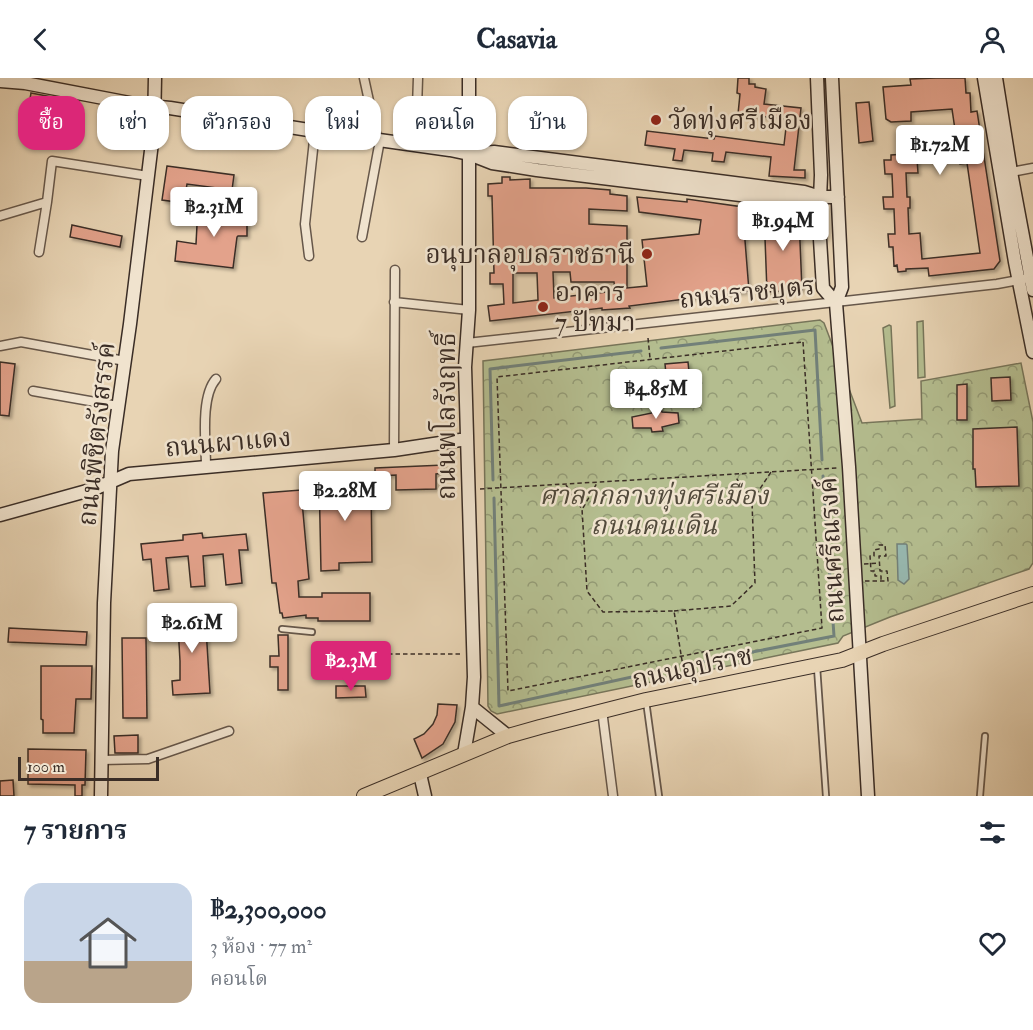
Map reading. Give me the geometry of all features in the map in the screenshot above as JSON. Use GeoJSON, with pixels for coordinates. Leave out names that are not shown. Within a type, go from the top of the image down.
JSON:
{"type":"FeatureCollection","features":[{"type":"Feature","properties":{"kind":"main road","name":"ถนนอุปราช"},"geometry":{"type":"LineString","coordinates":[[364,796],[508,736],[646,700],[817,666],[859,654],[1033,594]]}},
{"type":"Feature","properties":{"kind":"street","name":"ถนนพิชิตรังสรรค์"},"geometry":{"type":"LineString","coordinates":[[155,78],[155,96]]}},
{"type":"Feature","properties":{"kind":"street"},"geometry":{"type":"LineString","coordinates":[[364,78],[368,96]]}},
{"type":"Feature","properties":{"kind":"street"},"geometry":{"type":"LineString","coordinates":[[417,96],[418,78]]}},
{"type":"Feature","properties":{"kind":"street","name":"ถนนพโลรังฤทธิ์"},"geometry":{"type":"LineString","coordinates":[[464,754],[472,707],[473,653],[465,367],[469,310],[470,78]]}},
{"type":"Feature","properties":{"kind":"street","name":"ถนนศรีณรงค์"},"geometry":{"type":"LineString","coordinates":[[817,78],[819,223],[823,288],[836,303]]}},
{"type":"Feature","properties":{"kind":"street","name":"ถนนศรีณรงค์"},"geometry":{"type":"LineString","coordinates":[[832,78],[842,287],[836,303],[849,467],[868,796]]}},
{"type":"Feature","properties":{"kind":"street"},"geometry":{"type":"LineString","coordinates":[[984,78],[1029,281],[1033,352]]}},
{"type":"Feature","properties":{"kind":"street"},"geometry":{"type":"LineString","coordinates":[[996,78],[1005,174]]}},
{"type":"Feature","properties":{"kind":"street"},"geometry":{"type":"LineString","coordinates":[[0,81],[26,83],[99,96]]}},
{"type":"Feature","properties":{"kind":"street"},"geometry":{"type":"LineString","coordinates":[[169,108],[305,129]]}},
{"type":"Feature","properties":{"kind":"street","name":"ถนนพิชิตรังสรรค์"},"geometry":{"type":"LineString","coordinates":[[101,796],[110,482],[151,150]]}},
{"type":"Feature","properties":{"kind":"street"},"geometry":{"type":"LineString","coordinates":[[309,256],[305,224],[313,150]]}},
{"type":"Feature","properties":{"kind":"street"},"geometry":{"type":"LineString","coordinates":[[362,237],[375,150]]}},
{"type":"Feature","properties":{"kind":"street"},"geometry":{"type":"LineString","coordinates":[[443,150],[469,154],[494,152],[625,176],[838,197]]}},
{"type":"Feature","properties":{"kind":"street"},"geometry":{"type":"LineString","coordinates":[[39,252],[52,162],[148,176]]}},
{"type":"Feature","properties":{"kind":"street"},"geometry":{"type":"LineString","coordinates":[[1005,174],[1033,168]]}},
{"type":"Feature","properties":{"kind":"street"},"geometry":{"type":"LineString","coordinates":[[0,216],[47,202]]}},
{"type":"Feature","properties":{"kind":"street"},"geometry":{"type":"LineString","coordinates":[[394,270],[394,450]]}},
{"type":"Feature","properties":{"kind":"street","name":"ถนนราชบุตร"},"geometry":{"type":"LineString","coordinates":[[467,343],[1029,281]]}},
{"type":"Feature","properties":{"kind":"street"},"geometry":{"type":"LineString","coordinates":[[394,302],[469,310]]}},
{"type":"Feature","properties":{"kind":"street"},"geometry":{"type":"LineString","coordinates":[[0,346],[21,342],[125,361]]}},
{"type":"Feature","properties":{"kind":"street"},"geometry":{"type":"LineString","coordinates":[[206,466],[206,414],[211,388],[216,379]]}},
{"type":"Feature","properties":{"kind":"street"},"geometry":{"type":"LineString","coordinates":[[33,391],[118,406]]}},
{"type":"Feature","properties":{"kind":"street","name":"ถนนผาแดง"},"geometry":{"type":"LineString","coordinates":[[0,516],[94,489],[129,474],[394,450],[466,439]]}},
{"type":"Feature","properties":{"kind":"street"},"geometry":{"type":"LineString","coordinates":[[472,707],[508,736]]}},
{"type":"Feature","properties":{"kind":"street"},"geometry":{"type":"LineString","coordinates":[[602,710],[613,796]]}},
{"type":"Feature","properties":{"kind":"street"},"geometry":{"type":"LineString","coordinates":[[101,760],[148,759],[230,731]]}},
{"type":"Feature","properties":{"kind":"street"},"geometry":{"type":"LineString","coordinates":[[420,774],[425,796]]}},
{"type":"Feature","properties":{"kind":"lane"},"geometry":{"type":"LineString","coordinates":[[282,629],[312,632]]}},
{"type":"Feature","properties":{"kind":"lane"},"geometry":{"type":"LineString","coordinates":[[817,666],[826,796]]}},
{"type":"Feature","properties":{"kind":"lane"},"geometry":{"type":"LineString","coordinates":[[646,700],[659,796]]}},
{"type":"Feature","properties":{"kind":"lane"},"geometry":{"type":"LineString","coordinates":[[980,796],[985,736]]}},
{"type":"Feature","properties":{"kind":"path"},"geometry":{"type":"LineString","coordinates":[[648,338],[650,359]]}},
{"type":"Feature","properties":{"kind":"path"},"geometry":{"type":"LineString","coordinates":[[803,342],[822,628],[508,691],[497,377],[650,359],[803,342]]}},
{"type":"Feature","properties":{"kind":"path"},"geometry":{"type":"LineString","coordinates":[[467,490],[849,467]]}},
{"type":"Feature","properties":{"kind":"path"},"geometry":{"type":"LineString","coordinates":[[752,502],[771,472]]}},
{"type":"Feature","properties":{"kind":"path"},"geometry":{"type":"LineString","coordinates":[[565,484],[582,508],[587,591],[603,612],[674,611],[730,606],[755,583],[752,502],[734,475]]}},
{"type":"Feature","properties":{"kind":"path"},"geometry":{"type":"LineString","coordinates":[[582,508],[597,483]]}},
{"type":"Feature","properties":{"kind":"path"},"geometry":{"type":"LineString","coordinates":[[855,581],[881,581],[888,581],[887,571],[880,571],[879,556],[886,556],[885,545],[879,545],[879,549],[874,550],[874,556],[870,556],[869,564],[875,576],[881,576],[881,581]]}},
{"type":"Feature","properties":{"kind":"path"},"geometry":{"type":"LineString","coordinates":[[869,564],[880,563]]}},
{"type":"Feature","properties":{"kind":"path"},"geometry":{"type":"LineString","coordinates":[[674,611],[688,692]]}},
{"type":"Feature","properties":{"kind":"path"},"geometry":{"type":"LineString","coordinates":[[388,654],[473,653]]}},
{"type":"Feature","properties":{"kind":"green space","name":"ศาลากลางทุ่งศรีเมือง ถนนคนเดิน"},"geometry":{"type":"Polygon","coordinates":[[[820,320],[824,323],[862,423],[922,419],[921,381],[1021,363],[1033,422],[1033,563],[1029,569],[890,617],[843,636],[838,643],[497,714],[491,711],[488,706],[483,361],[820,320]]]}},
{"type":"Feature","properties":{"kind":"green space"},"geometry":{"type":"Polygon","coordinates":[[[923,321],[925,377],[918,378],[917,322],[923,321]]]}},
{"type":"Feature","properties":{"kind":"green space"},"geometry":{"type":"Polygon","coordinates":[[[891,326],[895,406],[890,408],[883,328],[891,326]]]}},
{"type":"Feature","properties":{"kind":"water"},"geometry":{"type":"Polygon","coordinates":[[[897,544],[907,545],[909,579],[904,584],[898,580],[897,544]]]}},
{"type":"Feature","properties":{"kind":"building"},"geometry":{"type":"Polygon","coordinates":[[[738,78],[749,78],[749,84],[766,89],[764,104],[801,108],[794,170],[805,170],[805,178],[769,176],[771,157],[726,152],[724,162],[712,161],[713,153],[684,150],[682,161],[673,160],[675,149],[645,145],[647,131],[714,139],[715,136],[784,145],[787,119],[738,114],[740,94],[737,93],[738,78]]]}},
{"type":"Feature","properties":{"kind":"building"},"geometry":{"type":"Polygon","coordinates":[[[965,78],[966,93],[970,93],[971,112],[977,111],[1000,261],[994,269],[929,276],[928,268],[906,269],[906,271],[898,272],[897,265],[894,266],[893,247],[889,247],[888,234],[895,234],[894,209],[884,209],[883,197],[893,197],[892,174],[885,174],[884,160],[891,160],[891,155],[905,154],[905,160],[917,159],[918,173],[906,173],[907,197],[910,197],[909,234],[920,233],[922,259],[980,253],[967,163],[960,164],[952,109],[911,112],[911,121],[891,122],[886,119],[883,87],[911,85],[910,79],[965,78]]]}},
{"type":"Feature","properties":{"kind":"building"},"geometry":{"type":"Polygon","coordinates":[[[31,93],[47,96],[30,96],[31,93]]]}},
{"type":"Feature","properties":{"kind":"building"},"geometry":{"type":"Polygon","coordinates":[[[869,102],[873,141],[859,143],[856,103],[869,102]]]}},
{"type":"Feature","properties":{"kind":"building"},"geometry":{"type":"Polygon","coordinates":[[[167,166],[234,175],[232,190],[187,184],[184,203],[162,200],[167,166]]]}},
{"type":"Feature","properties":{"kind":"building","name":"อนุบาลอุบลราชธานี"},"geometry":{"type":"Polygon","coordinates":[[[502,177],[510,177],[510,180],[530,179],[530,188],[586,188],[610,190],[610,194],[627,196],[627,211],[589,209],[589,224],[627,226],[627,288],[647,286],[642,240],[699,234],[701,220],[639,212],[637,197],[687,202],[687,199],[743,207],[740,229],[744,228],[749,291],[629,306],[630,308],[602,310],[602,308],[490,321],[488,306],[504,304],[503,284],[490,284],[490,273],[494,273],[492,196],[488,196],[488,184],[502,183],[502,177]],[[553,272],[554,298],[615,291],[614,282],[571,282],[570,272],[553,272]],[[513,273],[513,303],[538,300],[537,273],[513,273]]]}},
{"type":"Feature","properties":{"kind":"building"},"geometry":{"type":"Polygon","coordinates":[[[198,206],[243,211],[242,225],[247,225],[247,236],[237,237],[233,268],[175,261],[177,241],[196,244],[198,206]]]}},
{"type":"Feature","properties":{"kind":"building"},"geometry":{"type":"Polygon","coordinates":[[[764,211],[796,215],[799,218],[802,290],[767,292],[764,211]]]}},
{"type":"Feature","properties":{"kind":"building"},"geometry":{"type":"Polygon","coordinates":[[[72,225],[122,236],[120,247],[70,237],[72,225]]]}},
{"type":"Feature","properties":{"kind":"building"},"geometry":{"type":"Polygon","coordinates":[[[0,362],[15,364],[9,416],[0,415],[0,362]]]}},
{"type":"Feature","properties":{"kind":"building"},"geometry":{"type":"Polygon","coordinates":[[[688,362],[689,372],[666,374],[665,364],[688,362]]]}},
{"type":"Feature","properties":{"kind":"building"},"geometry":{"type":"Polygon","coordinates":[[[1010,377],[1011,400],[992,401],[991,378],[1010,377]]]}},
{"type":"Feature","properties":{"kind":"building"},"geometry":{"type":"Polygon","coordinates":[[[967,384],[967,420],[957,420],[957,385],[967,384]]]}},
{"type":"Feature","properties":{"kind":"building"},"geometry":{"type":"Polygon","coordinates":[[[651,408],[661,408],[662,412],[678,413],[679,423],[662,427],[663,431],[652,432],[651,428],[633,428],[632,417],[652,413],[651,408]]]}},
{"type":"Feature","properties":{"kind":"building"},"geometry":{"type":"Polygon","coordinates":[[[1017,427],[1019,486],[976,487],[975,469],[973,469],[973,429],[1017,427]]]}},
{"type":"Feature","properties":{"kind":"building"},"geometry":{"type":"Polygon","coordinates":[[[444,465],[444,473],[436,474],[436,489],[396,490],[396,475],[375,476],[375,468],[444,465]]]}},
{"type":"Feature","properties":{"kind":"building"},"geometry":{"type":"Polygon","coordinates":[[[336,474],[337,482],[371,482],[372,562],[339,563],[339,570],[321,571],[319,475],[336,474]]]}},
{"type":"Feature","properties":{"kind":"building"},"geometry":{"type":"Polygon","coordinates":[[[301,490],[309,579],[298,581],[299,597],[322,597],[322,593],[370,593],[370,621],[318,621],[318,618],[306,618],[306,615],[283,618],[280,613],[276,583],[272,583],[263,493],[301,490]]]}},
{"type":"Feature","properties":{"kind":"building"},"geometry":{"type":"Polygon","coordinates":[[[202,533],[203,538],[246,534],[248,550],[239,550],[242,583],[226,585],[223,554],[203,556],[205,586],[191,587],[188,556],[166,558],[169,589],[154,591],[151,559],[143,560],[141,544],[183,540],[183,535],[202,533]]]}},
{"type":"Feature","properties":{"kind":"building"},"geometry":{"type":"Polygon","coordinates":[[[205,612],[210,693],[173,695],[172,681],[180,680],[180,661],[178,626],[170,627],[169,614],[205,612]]]}},
{"type":"Feature","properties":{"kind":"building"},"geometry":{"type":"Polygon","coordinates":[[[9,628],[87,632],[86,645],[8,642],[9,628]]]}},
{"type":"Feature","properties":{"kind":"building"},"geometry":{"type":"Polygon","coordinates":[[[278,635],[288,635],[288,690],[278,690],[278,667],[270,667],[270,656],[279,656],[278,635]]]}},
{"type":"Feature","properties":{"kind":"building"},"geometry":{"type":"Polygon","coordinates":[[[122,638],[146,638],[147,718],[123,718],[122,638]]]}},
{"type":"Feature","properties":{"kind":"building"},"geometry":{"type":"Polygon","coordinates":[[[335,643],[362,643],[364,647],[362,662],[334,662],[331,648],[335,648],[335,643]]]}},
{"type":"Feature","properties":{"kind":"building"},"geometry":{"type":"Polygon","coordinates":[[[41,666],[92,666],[91,699],[76,699],[74,733],[43,733],[41,666]]]}},
{"type":"Feature","properties":{"kind":"building"},"geometry":{"type":"Polygon","coordinates":[[[336,686],[365,686],[366,697],[336,698],[336,686]]]}},
{"type":"Feature","properties":{"kind":"building"},"geometry":{"type":"Polygon","coordinates":[[[438,704],[457,705],[455,722],[443,744],[422,758],[414,739],[424,734],[433,724],[438,704]]]}},
{"type":"Feature","properties":{"kind":"building"},"geometry":{"type":"Polygon","coordinates":[[[138,735],[138,753],[115,753],[114,736],[138,735]]]}},
{"type":"Feature","properties":{"kind":"building"},"geometry":{"type":"Polygon","coordinates":[[[28,749],[86,750],[85,785],[82,785],[82,796],[75,796],[75,785],[28,784],[28,749]]]}},
{"type":"Feature","properties":{"kind":"building"},"geometry":{"type":"Polygon","coordinates":[[[13,780],[14,796],[0,796],[0,781],[13,780]]]}},
{"type":"Feature","properties":{"kind":"waterway"},"geometry":{"type":"LineString","coordinates":[[661,348],[815,330],[822,460]]}},
{"type":"Feature","properties":{"kind":"waterway"},"geometry":{"type":"LineString","coordinates":[[493,480],[490,369],[641,351]]}},
{"type":"Feature","properties":{"kind":"waterway"},"geometry":{"type":"LineString","coordinates":[[691,664],[834,636],[823,476]]}},
{"type":"Feature","properties":{"kind":"waterway"},"geometry":{"type":"LineString","coordinates":[[494,498],[499,706],[673,668]]}},
{"type":"Feature","properties":{"kind":"place","name":"วัดทุ่งศรีเมือง"},"geometry":{"type":"Point","coordinates":[656,120]}},
{"type":"Feature","properties":{"kind":"place","name":"อนุบาลอุบลราชธานี"},"geometry":{"type":"Point","coordinates":[647,254]}},
{"type":"Feature","properties":{"kind":"place","name":"อาคาร 7 ปัทมา"},"geometry":{"type":"Point","coordinates":[543,307]}}]}
